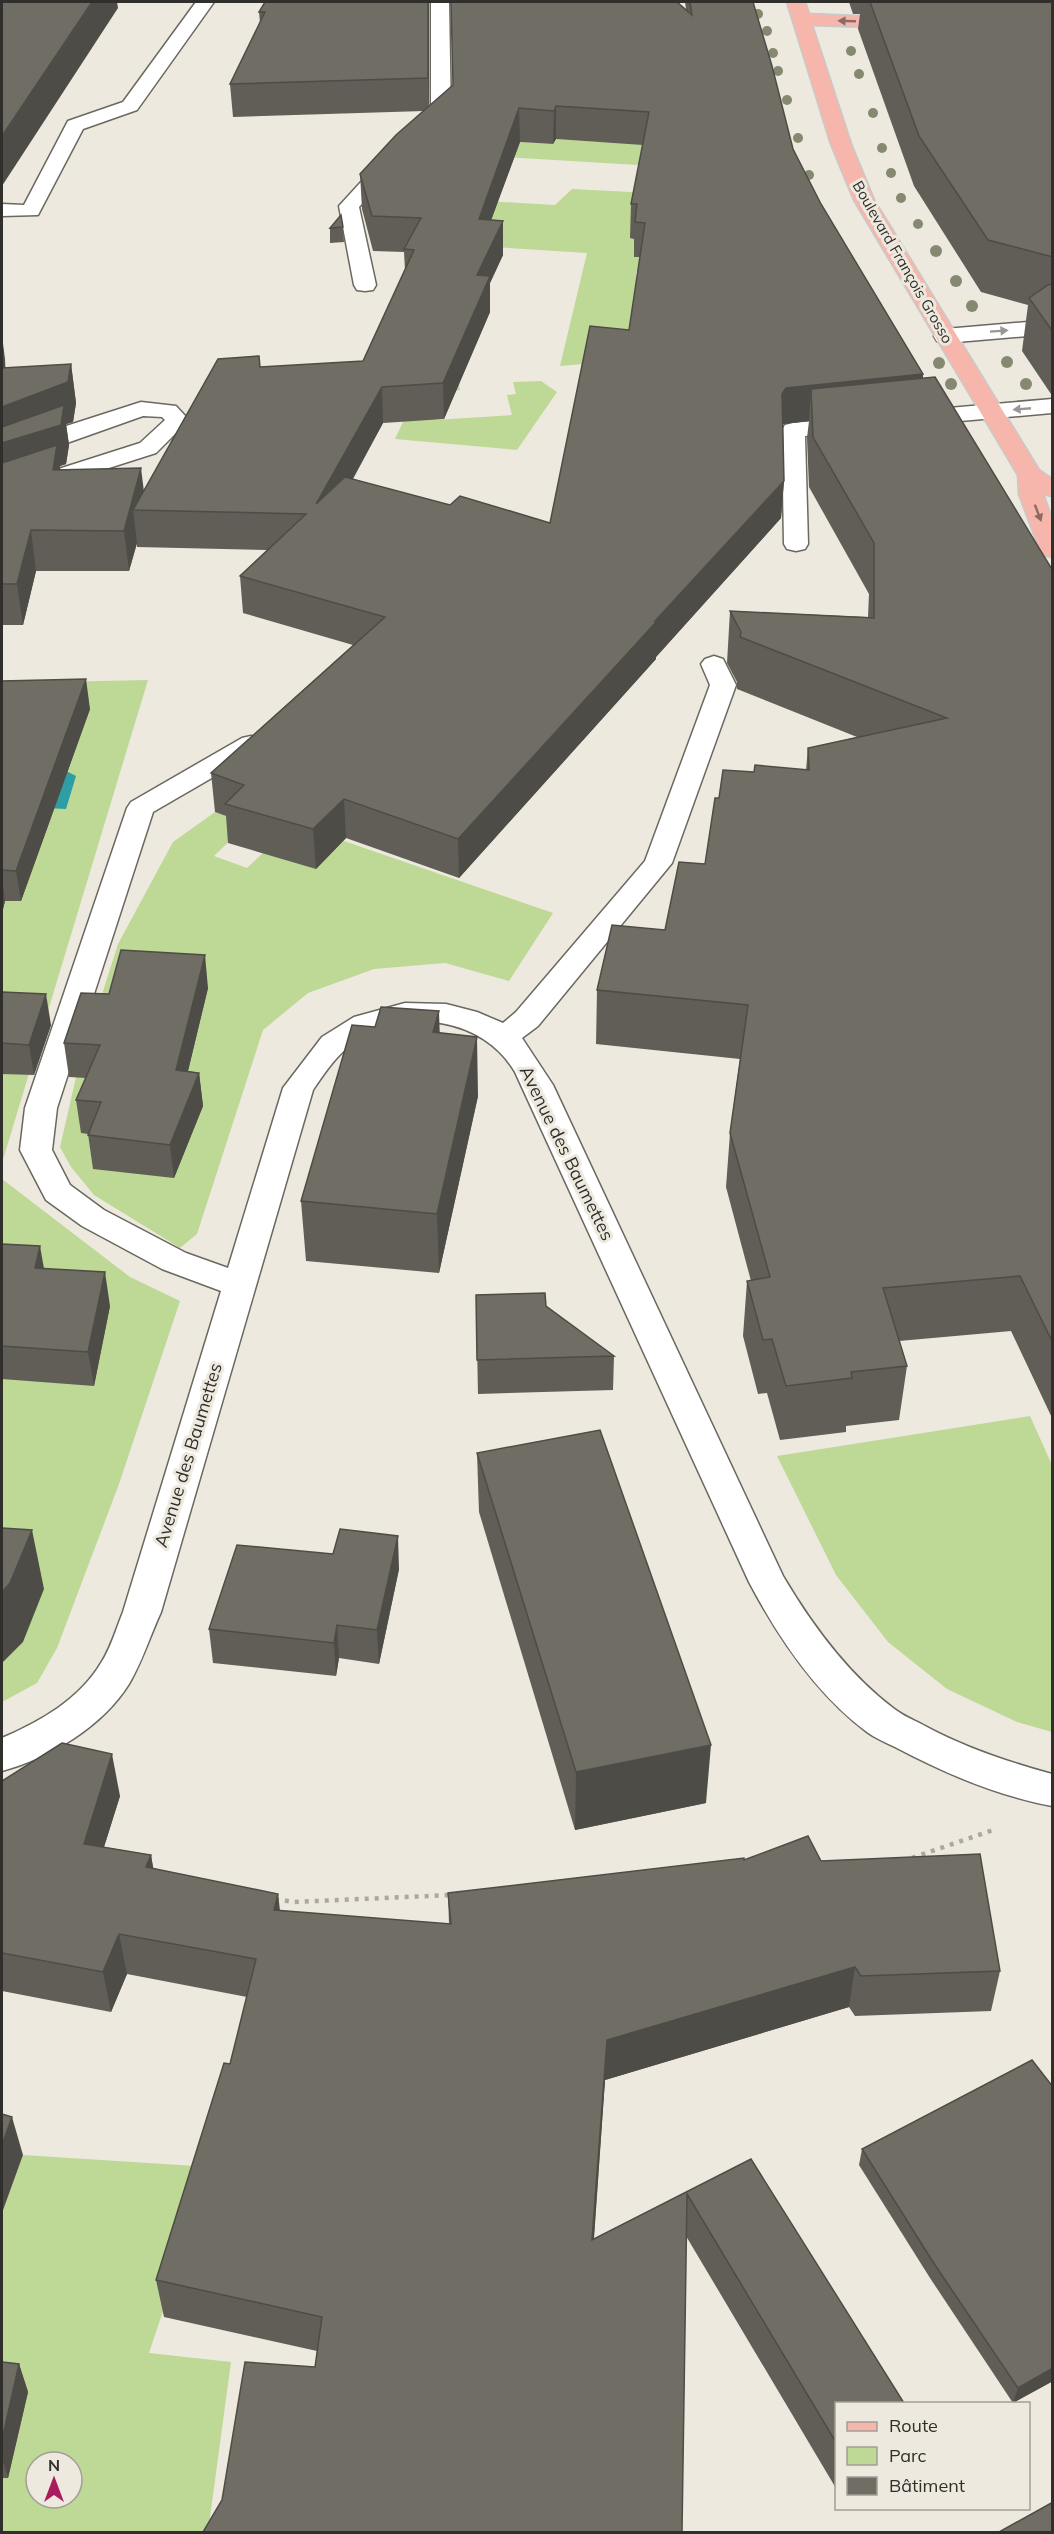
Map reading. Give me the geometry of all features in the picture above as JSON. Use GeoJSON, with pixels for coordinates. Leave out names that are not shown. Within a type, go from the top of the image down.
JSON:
{"type":"FeatureCollection","features":[{"type":"Feature","properties":{"kind":"main road"},"geometry":{"type":"LineString","coordinates":[[799,10],[917,24]]}},
{"type":"Feature","properties":{"kind":"main road","name":"Boulevard François Grosso"},"geometry":{"type":"LineString","coordinates":[[799,10],[852,174],[864,200],[1030,475],[1053,489]]}},
{"type":"Feature","properties":{"kind":"main road","name":"Boulevard François Grosso"},"geometry":{"type":"LineString","coordinates":[[1030,475],[1031,494],[1053,550]]}},
{"type":"Feature","properties":{"kind":"street"},"geometry":{"type":"LineString","coordinates":[[2,210],[31,211],[75,125],[130,106],[205,2]]}},
{"type":"Feature","properties":{"kind":"street"},"geometry":{"type":"LineString","coordinates":[[365,285],[349,206],[389,164],[441,118],[440,2]]}},
{"type":"Feature","properties":{"kind":"street"},"geometry":{"type":"LineString","coordinates":[[945,336],[1053,327]]}},
{"type":"Feature","properties":{"kind":"street"},"geometry":{"type":"LineString","coordinates":[[897,420],[1053,406]]}},
{"type":"Feature","properties":{"kind":"street"},"geometry":{"type":"LineString","coordinates":[[2,459],[65,434],[141,409],[168,411],[178,420],[148,448],[2,495]]}},
{"type":"Feature","properties":{"kind":"street"},"geometry":{"type":"LineString","coordinates":[[795,544],[793,429],[874,422]]}},
{"type":"Feature","properties":{"kind":"street"},"geometry":{"type":"LineString","coordinates":[[504,1038],[527,1019],[658,863],[723,685],[714,664]]}},
{"type":"Feature","properties":{"kind":"street"},"geometry":{"type":"LineString","coordinates":[[238,1285],[174,1261],[93,1218],[57,1192],[36,1150],[42,1108],[141,808],[251,744]]}},
{"type":"Feature","properties":{"kind":"street","name":"Avenue des Baumettes"},"geometry":{"type":"LineString","coordinates":[[2,1755],[38,1741],[85,1709],[115,1673],[142,1612],[298,1088],[321,1056],[345,1034],[374,1020],[409,1013],[442,1013],[475,1021],[504,1038],[523,1060],[538,1085],[767,1582],[795,1629],[829,1673],[877,1718],[937,1752],[1010,1780],[1053,1790]]}},
{"type":"Feature","properties":{"kind":"path"},"geometry":{"type":"LineString","coordinates":[[910,1858],[922,1856],[998,1828]]}},
{"type":"Feature","properties":{"kind":"path"},"geometry":{"type":"LineString","coordinates":[[270,1898],[294,1902],[460,1895]]}},
{"type":"Feature","properties":{"kind":"green space"},"geometry":{"type":"Polygon","coordinates":[[[632,107],[655,166],[470,155],[632,107]],[[606,129],[518,142],[553,144],[556,139],[602,142],[606,129]]]}},
{"type":"Feature","properties":{"kind":"green space"},"geometry":{"type":"Polygon","coordinates":[[[572,189],[670,194],[636,239],[634,257],[639,257],[640,271],[636,272],[637,287],[711,353],[560,366],[587,253],[371,239],[414,197],[555,205],[572,189]]]}},
{"type":"Feature","properties":{"kind":"green space"},"geometry":{"type":"Polygon","coordinates":[[[541,381],[557,392],[517,450],[395,439],[419,388],[459,385],[460,390],[440,392],[435,420],[512,415],[507,395],[516,394],[513,382],[541,381]]]}},
{"type":"Feature","properties":{"kind":"green space"},"geometry":{"type":"Polygon","coordinates":[[[148,680],[2,1163],[2,683],[148,680]]]}},
{"type":"Feature","properties":{"kind":"green space"},"geometry":{"type":"Polygon","coordinates":[[[215,812],[247,824],[214,856],[247,868],[263,853],[344,841],[553,913],[509,981],[445,963],[374,969],[308,993],[263,1030],[197,1234],[180,1248],[94,1195],[71,1167],[60,1147],[77,1073],[118,944],[173,842],[215,812]]]}},
{"type":"Feature","properties":{"kind":"green space"},"geometry":{"type":"Polygon","coordinates":[[[2,1179],[130,1277],[180,1301],[119,1484],[57,1648],[37,1683],[2,1702],[2,1179]]]}},
{"type":"Feature","properties":{"kind":"green space"},"geometry":{"type":"Polygon","coordinates":[[[1030,1416],[1052,1465],[1052,1732],[1017,1722],[947,1689],[888,1642],[836,1575],[777,1456],[1030,1416]]]}},
{"type":"Feature","properties":{"kind":"green space"},"geometry":{"type":"Polygon","coordinates":[[[23,2155],[211,2167],[149,2353],[231,2362],[208,2532],[2,2532],[2,2213],[23,2155]]]}},
{"type":"Feature","properties":{"kind":"water"},"geometry":{"type":"Polygon","coordinates":[[[41,758],[76,776],[66,809],[25,807],[41,758]]]}},
{"type":"Feature","properties":{"kind":"building"},"geometry":{"type":"Polygon","coordinates":[[[2,2],[92,2],[2,136],[2,2]]]}},
{"type":"Feature","properties":{"kind":"building"},"geometry":{"type":"Polygon","coordinates":[[[265,2],[428,2],[428,78],[230,84],[265,12],[259,12],[265,2]]]}},
{"type":"Feature","properties":{"kind":"building"},"geometry":{"type":"Polygon","coordinates":[[[451,2],[677,2],[692,15],[690,2],[753,2],[793,149],[821,204],[923,374],[786,388],[782,394],[784,481],[458,839],[344,799],[313,829],[225,804],[244,785],[211,773],[385,617],[240,576],[306,514],[133,510],[218,359],[259,356],[260,367],[363,361],[414,250],[404,249],[421,218],[372,216],[360,174],[396,135],[453,85],[451,2]],[[556,106],[554,111],[519,108],[479,219],[503,221],[477,275],[490,276],[443,383],[382,387],[316,504],[345,477],[450,505],[460,496],[550,523],[590,326],[629,330],[645,223],[635,222],[637,204],[631,204],[649,112],[556,106]]]}},
{"type":"Feature","properties":{"kind":"building"},"geometry":{"type":"Polygon","coordinates":[[[870,2],[1053,2],[1053,257],[988,240],[919,136],[870,2]]]}},
{"type":"Feature","properties":{"kind":"building"},"geometry":{"type":"Polygon","coordinates":[[[341,215],[343,227],[330,228],[341,215]]]}},
{"type":"Feature","properties":{"kind":"building"},"geometry":{"type":"Polygon","coordinates":[[[1053,284],[1053,332],[1029,298],[1053,284]]]}},
{"type":"Feature","properties":{"kind":"building"},"geometry":{"type":"Polygon","coordinates":[[[71,364],[68,382],[2,407],[2,368],[71,364]]]}},
{"type":"Feature","properties":{"kind":"building"},"geometry":{"type":"Polygon","coordinates":[[[935,377],[1053,571],[1053,1343],[1020,1276],[883,1288],[907,1366],[851,1372],[852,1378],[786,1386],[772,1339],[763,1340],[747,1281],[770,1277],[730,1133],[748,1005],[597,990],[612,925],[665,930],[679,862],[705,864],[715,798],[719,798],[723,770],[754,772],[755,765],[809,770],[808,748],[947,718],[740,637],[741,632],[730,611],[874,618],[874,543],[813,437],[811,389],[935,377]]]}},
{"type":"Feature","properties":{"kind":"building"},"geometry":{"type":"Polygon","coordinates":[[[64,405],[61,425],[2,443],[2,427],[64,405]]]}},
{"type":"Feature","properties":{"kind":"building"},"geometry":{"type":"Polygon","coordinates":[[[57,445],[53,470],[141,468],[124,531],[31,530],[17,584],[2,584],[2,463],[57,445]]]}},
{"type":"Feature","properties":{"kind":"building"},"geometry":{"type":"Polygon","coordinates":[[[86,679],[16,871],[2,870],[2,681],[86,679]]]}},
{"type":"Feature","properties":{"kind":"building"},"geometry":{"type":"Polygon","coordinates":[[[121,950],[205,955],[176,1070],[199,1073],[170,1145],[88,1135],[101,1102],[76,1100],[100,1045],[64,1043],[81,993],[109,994],[121,950]]]}},
{"type":"Feature","properties":{"kind":"building"},"geometry":{"type":"Polygon","coordinates":[[[2,992],[46,994],[29,1045],[2,1043],[2,992]]]}},
{"type":"Feature","properties":{"kind":"building"},"geometry":{"type":"Polygon","coordinates":[[[381,1007],[439,1011],[433,1032],[477,1037],[437,1214],[301,1201],[352,1025],[375,1027],[381,1007]]]}},
{"type":"Feature","properties":{"kind":"building"},"geometry":{"type":"Polygon","coordinates":[[[2,1244],[40,1246],[35,1268],[105,1272],[88,1352],[2,1346],[2,1244]]]}},
{"type":"Feature","properties":{"kind":"building"},"geometry":{"type":"Polygon","coordinates":[[[545,1293],[546,1306],[614,1356],[477,1360],[476,1295],[545,1293]]]}},
{"type":"Feature","properties":{"kind":"building"},"geometry":{"type":"Polygon","coordinates":[[[600,1430],[711,1745],[576,1772],[477,1453],[600,1430]]]}},
{"type":"Feature","properties":{"kind":"building"},"geometry":{"type":"Polygon","coordinates":[[[2,1528],[32,1530],[10,1583],[2,1592],[2,1528]]]}},
{"type":"Feature","properties":{"kind":"building"},"geometry":{"type":"Polygon","coordinates":[[[340,1529],[398,1536],[377,1630],[337,1625],[334,1643],[209,1629],[237,1545],[333,1554],[340,1529]]]}},
{"type":"Feature","properties":{"kind":"building"},"geometry":{"type":"Polygon","coordinates":[[[62,1743],[112,1754],[84,1844],[151,1855],[146,1867],[278,1894],[274,1910],[451,1924],[448,1893],[744,1858],[744,1860],[808,1836],[821,1861],[980,1854],[1000,1971],[861,1976],[855,1967],[607,2040],[592,2240],[751,2159],[903,2402],[835,2402],[835,2441],[687,2194],[682,2532],[203,2532],[222,2500],[245,2362],[315,2367],[322,2317],[156,2280],[224,2063],[230,2064],[256,1959],[119,1934],[103,1972],[2,1953],[2,1781],[62,1743]]]}},
{"type":"Feature","properties":{"kind":"building"},"geometry":{"type":"Polygon","coordinates":[[[1032,2060],[1053,2087],[1053,2368],[1018,2388],[933,2262],[862,2149],[1032,2060]]]}},
{"type":"Feature","properties":{"kind":"building"},"geometry":{"type":"Polygon","coordinates":[[[2,2114],[12,2117],[2,2145],[2,2114]]]}},
{"type":"Feature","properties":{"kind":"building"},"geometry":{"type":"Polygon","coordinates":[[[2,2362],[19,2364],[2,2440],[2,2362]]]}},
{"type":"Feature","properties":{"kind":"building"},"geometry":{"type":"Polygon","coordinates":[[[1053,2502],[1053,2532],[999,2532],[1053,2502]]]}}]}
